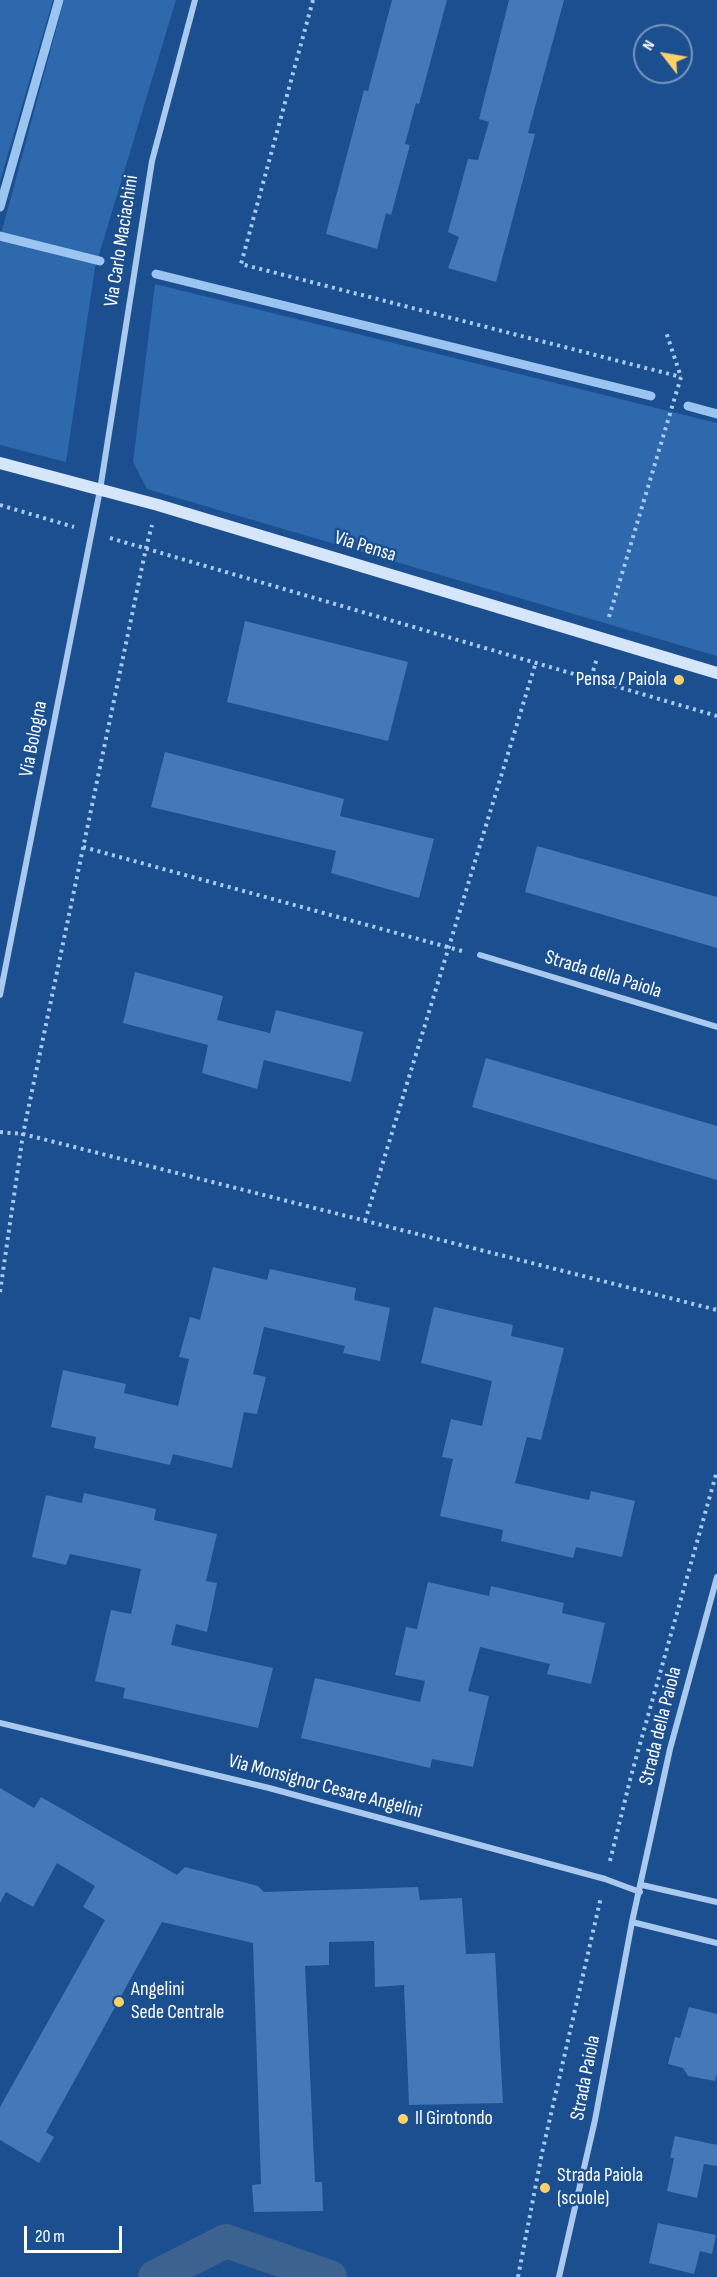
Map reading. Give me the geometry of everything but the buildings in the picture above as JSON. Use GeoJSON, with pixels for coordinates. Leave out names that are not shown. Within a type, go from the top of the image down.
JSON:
{"type":"FeatureCollection","features":[{"type":"Feature","properties":{"kind":"street","name":"Via Carlo Maciachini"},"geometry":{"type":"LineString","coordinates":[[100,490],[152,161],[195,0]]}},
{"type":"Feature","properties":{"kind":"street","name":"Via Pensa"},"geometry":{"type":"LineString","coordinates":[[0,463],[158,505],[717,673]]}},
{"type":"Feature","properties":{"kind":"street","name":"Via Bologna"},"geometry":{"type":"LineString","coordinates":[[0,995],[100,490]]}},
{"type":"Feature","properties":{"kind":"street","name":"Strada della Paiola"},"geometry":{"type":"LineString","coordinates":[[480,955],[717,1027]]}},
{"type":"Feature","properties":{"kind":"street","name":"Strada della Paiola"},"geometry":{"type":"LineString","coordinates":[[641,1888],[670,1749],[717,1577]]}},
{"type":"Feature","properties":{"kind":"street","name":"Via Monsignor Cesare Angelini"},"geometry":{"type":"LineString","coordinates":[[0,1723],[269,1788],[641,1888],[717,1902]]}},
{"type":"Feature","properties":{"kind":"street","name":"Strada Paiola"},"geometry":{"type":"LineString","coordinates":[[559,2277],[595,2120],[632,1922],[641,1888]]}},
{"type":"Feature","properties":{"kind":"street"},"geometry":{"type":"LineString","coordinates":[[632,1922],[717,1942]]}},
{"type":"Feature","properties":{"kind":"path"},"geometry":{"type":"LineString","coordinates":[[313,0],[241,264],[681,377]]}},
{"type":"Feature","properties":{"kind":"path"},"geometry":{"type":"LineString","coordinates":[[591,678],[681,377],[666,332]]}},
{"type":"Feature","properties":{"kind":"path"},"geometry":{"type":"LineString","coordinates":[[0,505],[717,716]]}},
{"type":"Feature","properties":{"kind":"path"},"geometry":{"type":"LineString","coordinates":[[0,1292],[23,1134],[146,548],[158,505]]}},
{"type":"Feature","properties":{"kind":"path"},"geometry":{"type":"LineString","coordinates":[[365,1221],[536,662]]}},
{"type":"Feature","properties":{"kind":"path"},"geometry":{"type":"LineString","coordinates":[[83,847],[480,955]]}},
{"type":"Feature","properties":{"kind":"path"},"geometry":{"type":"LineString","coordinates":[[0,1132],[23,1134],[717,1310]]}},
{"type":"Feature","properties":{"kind":"shaded area"},"geometry":{"type":"Polygon","coordinates":[[[0,0],[53,0],[0,181],[0,0]]]}},
{"type":"Feature","properties":{"kind":"shaded area"},"geometry":{"type":"Polygon","coordinates":[[[64,0],[176,0],[95,268],[66,462],[0,445],[0,238],[64,0]]]}},
{"type":"Feature","properties":{"kind":"shaded area"},"geometry":{"type":"Polygon","coordinates":[[[155,284],[717,423],[717,656],[147,489],[133,462],[155,284]]]}},
{"type":"Feature","properties":{"kind":"waterway"},"geometry":{"type":"LineString","coordinates":[[0,207],[59,0]]}},
{"type":"Feature","properties":{"kind":"waterway"},"geometry":{"type":"LineString","coordinates":[[0,236],[100,261]]}},
{"type":"Feature","properties":{"kind":"waterway"},"geometry":{"type":"LineString","coordinates":[[156,274],[651,396]]}},
{"type":"Feature","properties":{"kind":"waterway"},"geometry":{"type":"LineString","coordinates":[[688,406],[717,414]]}},
{"type":"Feature","properties":{"kind":"waterway"},"geometry":{"type":"LineString","coordinates":[[155,2277],[226,2241],[330,2277]]}},
{"type":"Feature","properties":{"kind":"place","name":"Pensa / Paiola"},"geometry":{"type":"Point","coordinates":[679,680]}},
{"type":"Feature","properties":{"kind":"place","name":"Angelini Sede Centrale"},"geometry":{"type":"Point","coordinates":[119,2002]}},
{"type":"Feature","properties":{"kind":"place","name":"Il Girotondo"},"geometry":{"type":"Point","coordinates":[403,2119]}},
{"type":"Feature","properties":{"kind":"place","name":"Strada Paiola (scuole)"},"geometry":{"type":"Point","coordinates":[545,2188]}}]}
